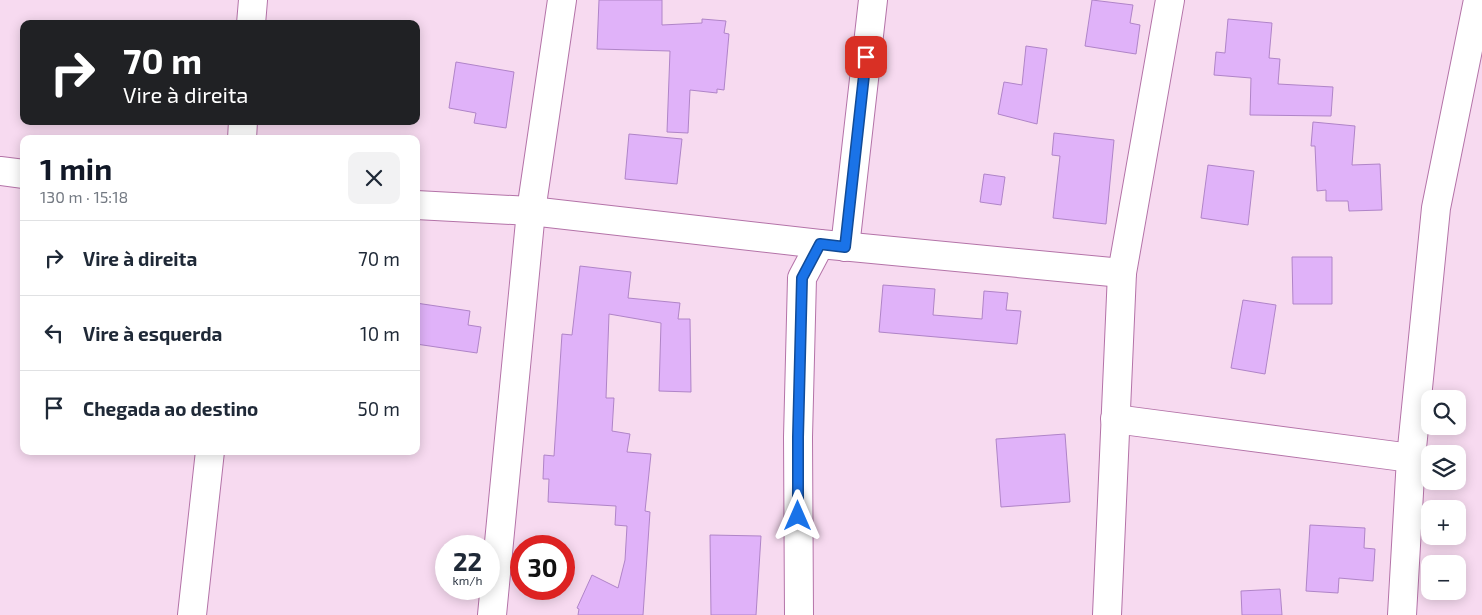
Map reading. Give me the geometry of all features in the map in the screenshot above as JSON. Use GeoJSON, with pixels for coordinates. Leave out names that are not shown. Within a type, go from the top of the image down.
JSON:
{"type":"FeatureCollection","features":[{"type":"Feature","properties":{"kind":"street"},"geometry":{"type":"LineString","coordinates":[[251,20],[253,0]]}},
{"type":"Feature","properties":{"kind":"street"},"geometry":{"type":"LineString","coordinates":[[492,615],[531,211],[562,0]]}},
{"type":"Feature","properties":{"kind":"street"},"geometry":{"type":"LineString","coordinates":[[802,278],[832,246],[873,0]]}},
{"type":"Feature","properties":{"kind":"street"},"geometry":{"type":"LineString","coordinates":[[1106,615],[1122,273],[1170,0]]}},
{"type":"Feature","properties":{"kind":"street"},"geometry":{"type":"LineString","coordinates":[[1402,615],[1411,458],[1436,208],[1478,0]]}},
{"type":"Feature","properties":{"kind":"street"},"geometry":{"type":"LineString","coordinates":[[0,171],[20,174]]}},
{"type":"Feature","properties":{"kind":"street"},"geometry":{"type":"LineString","coordinates":[[420,205],[531,211],[832,246],[1122,273]]}},
{"type":"Feature","properties":{"kind":"street"},"geometry":{"type":"LineString","coordinates":[[778,239],[802,278],[798,437],[799,615]]}},
{"type":"Feature","properties":{"kind":"street"},"geometry":{"type":"LineString","coordinates":[[1115,419],[1411,458]]}},
{"type":"Feature","properties":{"kind":"street"},"geometry":{"type":"LineString","coordinates":[[192,615],[210,455]]}},
{"type":"Feature","properties":{"kind":"building"},"geometry":{"type":"Polygon","coordinates":[[[599,0],[662,0],[662,25],[702,23],[702,19],[726,21],[724,33],[729,34],[724,90],[717,89],[717,93],[690,90],[688,133],[667,132],[670,51],[597,49],[599,0]]]}},
{"type":"Feature","properties":{"kind":"building"},"geometry":{"type":"Polygon","coordinates":[[[1092,0],[1133,5],[1130,23],[1140,25],[1136,54],[1085,46],[1092,0]]]}},
{"type":"Feature","properties":{"kind":"building"},"geometry":{"type":"Polygon","coordinates":[[[1228,19],[1272,23],[1269,58],[1280,59],[1278,84],[1333,87],[1331,116],[1250,115],[1251,78],[1214,75],[1216,52],[1225,53],[1228,19]]]}},
{"type":"Feature","properties":{"kind":"building"},"geometry":{"type":"Polygon","coordinates":[[[1026,46],[1047,49],[1037,124],[998,114],[1004,82],[1022,85],[1026,46]]]}},
{"type":"Feature","properties":{"kind":"building"},"geometry":{"type":"Polygon","coordinates":[[[456,62],[514,72],[506,128],[474,123],[476,113],[449,108],[456,62]]]}},
{"type":"Feature","properties":{"kind":"building"},"geometry":{"type":"Polygon","coordinates":[[[1313,122],[1355,126],[1352,165],[1380,164],[1382,210],[1349,211],[1348,201],[1326,201],[1326,190],[1317,191],[1315,146],[1311,146],[1313,122]]]}},
{"type":"Feature","properties":{"kind":"building"},"geometry":{"type":"Polygon","coordinates":[[[1054,133],[1114,140],[1106,224],[1053,218],[1060,156],[1052,155],[1054,133]]]}},
{"type":"Feature","properties":{"kind":"building"},"geometry":{"type":"Polygon","coordinates":[[[629,134],[682,139],[677,184],[625,179],[629,134]]]}},
{"type":"Feature","properties":{"kind":"building"},"geometry":{"type":"Polygon","coordinates":[[[1208,165],[1254,171],[1248,225],[1201,218],[1208,165]]]}},
{"type":"Feature","properties":{"kind":"building"},"geometry":{"type":"Polygon","coordinates":[[[984,174],[1005,177],[1001,205],[980,202],[984,174]]]}},
{"type":"Feature","properties":{"kind":"building"},"geometry":{"type":"Polygon","coordinates":[[[1292,257],[1332,257],[1332,304],[1293,304],[1292,257]]]}},
{"type":"Feature","properties":{"kind":"building"},"geometry":{"type":"Polygon","coordinates":[[[580,266],[631,272],[628,298],[680,303],[678,319],[690,319],[691,392],[659,391],[661,323],[609,314],[606,398],[614,398],[612,431],[630,434],[627,452],[651,454],[645,511],[650,512],[643,615],[578,615],[579,609],[577,608],[592,575],[618,588],[625,560],[627,526],[615,525],[616,506],[548,502],[549,479],[543,479],[544,455],[554,456],[562,334],[572,335],[580,266]]]}},
{"type":"Feature","properties":{"kind":"building"},"geometry":{"type":"Polygon","coordinates":[[[883,285],[935,289],[933,315],[982,319],[984,291],[1008,293],[1006,310],[1021,311],[1017,344],[879,332],[883,285]]]}},
{"type":"Feature","properties":{"kind":"building"},"geometry":{"type":"Polygon","coordinates":[[[1243,300],[1276,305],[1265,374],[1231,368],[1243,300]]]}},
{"type":"Feature","properties":{"kind":"building"},"geometry":{"type":"Polygon","coordinates":[[[420,304],[470,311],[468,325],[481,327],[477,353],[420,345],[420,304]]]}},
{"type":"Feature","properties":{"kind":"building"},"geometry":{"type":"Polygon","coordinates":[[[1065,434],[1070,502],[1001,507],[996,439],[1065,434]]]}},
{"type":"Feature","properties":{"kind":"building"},"geometry":{"type":"Polygon","coordinates":[[[1310,525],[1365,528],[1364,548],[1375,549],[1373,581],[1339,578],[1338,593],[1306,591],[1310,525]]]}},
{"type":"Feature","properties":{"kind":"building"},"geometry":{"type":"Polygon","coordinates":[[[710,535],[761,536],[756,615],[711,615],[710,535]]]}},
{"type":"Feature","properties":{"kind":"building"},"geometry":{"type":"Polygon","coordinates":[[[1280,589],[1282,615],[1242,615],[1241,591],[1280,589]]]}},
{"type":"Feature","properties":{"kind":"route"},"geometry":{"type":"LineString","coordinates":[[798,516],[802,278],[820,244],[845,247],[866,57]]}}]}
